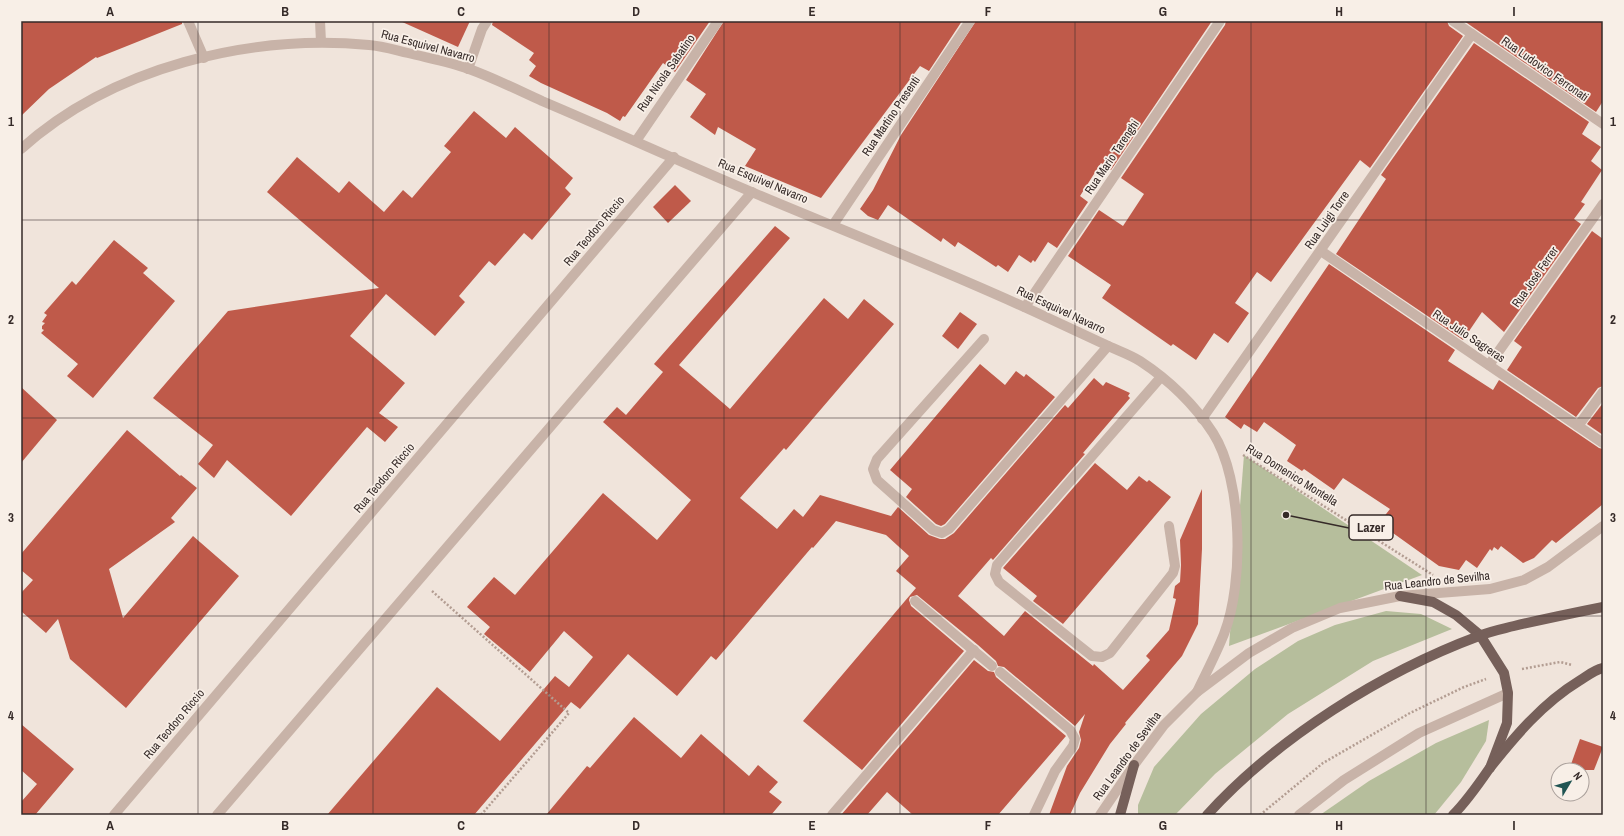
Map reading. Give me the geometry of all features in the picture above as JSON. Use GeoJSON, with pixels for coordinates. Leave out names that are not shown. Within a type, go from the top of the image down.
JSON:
{"type":"FeatureCollection","features":[{"type":"Feature","properties":{"kind":"main road"},"geometry":{"type":"LineString","coordinates":[[1400,596],[1433,602],[1456,615],[1480,635],[1504,672],[1508,692],[1507,723],[1490,768]]}},
{"type":"Feature","properties":{"kind":"main road"},"geometry":{"type":"LineString","coordinates":[[1207,815],[1272,753],[1336,707],[1413,664],[1480,635],[1550,617],[1603,607]]}},
{"type":"Feature","properties":{"kind":"main road"},"geometry":{"type":"LineString","coordinates":[[1453,815],[1527,723],[1568,687],[1603,668]]}},
{"type":"Feature","properties":{"kind":"main road"},"geometry":{"type":"LineString","coordinates":[[1120,815],[1134,765]]}},
{"type":"Feature","properties":{"kind":"street"},"geometry":{"type":"LineString","coordinates":[[188,21],[204,58]]}},
{"type":"Feature","properties":{"kind":"street"},"geometry":{"type":"LineString","coordinates":[[320,21],[321,42]]}},
{"type":"Feature","properties":{"kind":"street"},"geometry":{"type":"LineString","coordinates":[[468,69],[482,29],[487,21]]}},
{"type":"Feature","properties":{"kind":"street","name":"Rua Nicola Sabatino"},"geometry":{"type":"LineString","coordinates":[[636,140],[718,21]]}},
{"type":"Feature","properties":{"kind":"street","name":"Rua Martino Presenti"},"geometry":{"type":"LineString","coordinates":[[833,225],[970,21]]}},
{"type":"Feature","properties":{"kind":"street","name":"Rua Mario Tarenghi"},"geometry":{"type":"LineString","coordinates":[[1025,307],[1220,21]]}},
{"type":"Feature","properties":{"kind":"street","name":"Rua Ludovico Ferronati"},"geometry":{"type":"LineString","coordinates":[[1453,21],[1603,124]]}},
{"type":"Feature","properties":{"kind":"street","name":"Rua Luigi Torre"},"geometry":{"type":"LineString","coordinates":[[1202,419],[1321,252],[1472,34]]}},
{"type":"Feature","properties":{"kind":"street","name":"Rua Esquivel Navarro"},"geometry":{"type":"LineString","coordinates":[[21,149],[39,133],[84,103],[108,91],[171,66],[219,54],[274,46],[321,42],[374,45],[468,69],[636,140],[752,192],[1025,307],[1137,359],[1161,377],[1192,404],[1215,437],[1230,474],[1237,521],[1236,563],[1232,604],[1224,633],[1197,692]]}},
{"type":"Feature","properties":{"kind":"street","name":"Rua Teodoro Riccio"},"geometry":{"type":"LineString","coordinates":[[114,815],[674,158]]}},
{"type":"Feature","properties":{"kind":"street"},"geometry":{"type":"LineString","coordinates":[[218,815],[752,192]]}},
{"type":"Feature","properties":{"kind":"street","name":"Rua José Ferrer"},"geometry":{"type":"LineString","coordinates":[[1489,365],[1603,204]]}},
{"type":"Feature","properties":{"kind":"street","name":"Rua Julio Sagreras"},"geometry":{"type":"LineString","coordinates":[[1321,252],[1603,443]]}},
{"type":"Feature","properties":{"kind":"street"},"geometry":{"type":"LineString","coordinates":[[984,340],[877,459],[872,469],[877,480],[933,530],[942,533],[949,529],[1108,346]]}},
{"type":"Feature","properties":{"kind":"street"},"geometry":{"type":"LineString","coordinates":[[1161,377],[997,566],[995,574],[999,582],[1092,656],[1102,657],[1110,653],[1174,573],[1175,566],[1169,526]]}},
{"type":"Feature","properties":{"kind":"street"},"geometry":{"type":"LineString","coordinates":[[1578,426],[1603,392]]}},
{"type":"Feature","properties":{"kind":"street","name":"Rua Leandro de Sevilha"},"geometry":{"type":"LineString","coordinates":[[1100,815],[1134,765],[1164,725],[1197,692],[1249,653],[1292,628],[1340,608],[1400,596],[1490,589],[1524,580],[1548,567],[1603,526]]}},
{"type":"Feature","properties":{"kind":"street"},"geometry":{"type":"LineString","coordinates":[[915,601],[1070,730],[1075,739],[1073,746],[1055,771],[1034,815]]}},
{"type":"Feature","properties":{"kind":"street"},"geometry":{"type":"LineString","coordinates":[[832,815],[974,650]]}},
{"type":"Feature","properties":{"kind":"street"},"geometry":{"type":"LineString","coordinates":[[1299,815],[1344,780],[1419,733],[1508,692]]}},
{"type":"Feature","properties":{"kind":"path","name":"Rua Domenico Montella"},"geometry":{"type":"LineString","coordinates":[[1242,454],[1460,592]]}},
{"type":"Feature","properties":{"kind":"path"},"geometry":{"type":"LineString","coordinates":[[419,580],[569,713],[481,815]]}},
{"type":"Feature","properties":{"kind":"green space"},"geometry":{"type":"Polygon","coordinates":[[[1244,455],[1422,575],[1229,646],[1244,455]]]}},
{"type":"Feature","properties":{"kind":"green space"},"geometry":{"type":"Polygon","coordinates":[[[1386,611],[1421,614],[1452,629],[1373,661],[1288,714],[1215,774],[1175,815],[1138,815],[1138,805],[1154,767],[1201,714],[1255,669],[1298,641],[1335,625],[1386,611]]]}},
{"type":"Feature","properties":{"kind":"green space"},"geometry":{"type":"Polygon","coordinates":[[[1489,720],[1486,741],[1461,782],[1434,815],[1320,815],[1369,781],[1436,743],[1489,720]]]}},
{"type":"Feature","properties":{"kind":"building"},"geometry":{"type":"Polygon","coordinates":[[[21,21],[182,21],[182,24],[97,58],[96,57],[49,89],[21,116],[21,21]]]}},
{"type":"Feature","properties":{"kind":"building"},"geometry":{"type":"Polygon","coordinates":[[[400,21],[470,21],[458,47],[400,21]]]}},
{"type":"Feature","properties":{"kind":"building"},"geometry":{"type":"Polygon","coordinates":[[[493,21],[710,21],[675,72],[663,63],[625,117],[623,116],[620,121],[607,113],[529,76],[536,66],[529,60],[534,53],[492,25],[493,21]]]}},
{"type":"Feature","properties":{"kind":"building"},"geometry":{"type":"Polygon","coordinates":[[[724,21],[962,21],[929,71],[920,66],[821,198],[745,166],[756,149],[718,127],[715,135],[690,117],[706,94],[686,80],[724,21]]]}},
{"type":"Feature","properties":{"kind":"building"},"geometry":{"type":"Polygon","coordinates":[[[976,21],[1212,21],[1111,170],[1101,163],[1080,196],[1088,202],[1057,248],[1048,242],[1035,262],[1033,260],[1031,263],[1019,255],[1008,272],[998,265],[996,267],[958,242],[955,247],[943,238],[941,242],[888,205],[878,220],[868,216],[860,209],[873,190],[901,135],[976,21]]]}},
{"type":"Feature","properties":{"kind":"building"},"geometry":{"type":"Polygon","coordinates":[[[1226,21],[1447,21],[1449,26],[1463,36],[1370,168],[1360,160],[1271,282],[1257,272],[1235,303],[1249,313],[1228,343],[1214,333],[1196,360],[1173,344],[1171,346],[1102,298],[1111,285],[1068,256],[1099,210],[1123,226],[1144,194],[1121,178],[1225,25],[1226,21]]]}},
{"type":"Feature","properties":{"kind":"building"},"geometry":{"type":"Polygon","coordinates":[[[1464,21],[1603,21],[1603,101],[1596,112],[1464,21]]]}},
{"type":"Feature","properties":{"kind":"building"},"geometry":{"type":"Polygon","coordinates":[[[1474,43],[1589,122],[1582,134],[1601,147],[1591,161],[1602,170],[1581,202],[1585,204],[1574,219],[1581,224],[1504,332],[1482,312],[1463,340],[1336,254],[1386,179],[1381,175],[1474,43]]]}},
{"type":"Feature","properties":{"kind":"building"},"geometry":{"type":"Polygon","coordinates":[[[474,111],[506,138],[515,127],[573,178],[565,188],[571,194],[532,240],[524,233],[495,266],[489,261],[459,296],[465,302],[435,336],[386,294],[350,336],[405,383],[379,413],[398,427],[385,442],[367,427],[291,516],[227,460],[214,478],[198,464],[213,445],[153,398],[228,311],[379,288],[267,192],[297,157],[339,193],[349,181],[384,212],[403,190],[412,198],[451,152],[444,146],[474,111]]]}},
{"type":"Feature","properties":{"kind":"building"},"geometry":{"type":"Polygon","coordinates":[[[675,185],[691,201],[668,223],[653,207],[675,185]]]}},
{"type":"Feature","properties":{"kind":"building"},"geometry":{"type":"Polygon","coordinates":[[[775,226],[790,238],[679,365],[730,409],[824,298],[848,319],[864,299],[894,324],[786,450],[784,448],[740,498],[777,529],[794,509],[803,517],[820,495],[891,516],[898,507],[929,535],[940,539],[945,539],[954,533],[1065,405],[1068,408],[1094,378],[1103,386],[1106,382],[1130,393],[1128,396],[1130,398],[1083,453],[1085,454],[993,560],[991,558],[958,596],[1004,636],[1025,611],[1093,666],[1094,664],[1123,690],[1150,660],[1146,656],[1169,630],[1176,599],[1173,598],[1175,586],[1180,582],[1180,540],[1202,489],[1202,549],[1198,624],[1182,656],[1125,723],[1126,724],[1110,744],[1080,793],[1070,815],[1049,815],[1067,766],[1079,748],[1081,740],[1079,732],[1085,714],[1075,726],[1004,667],[998,666],[996,661],[978,645],[917,595],[910,597],[909,600],[911,606],[964,651],[862,770],[803,721],[916,588],[896,571],[909,556],[886,535],[836,521],[716,660],[711,656],[677,696],[628,654],[580,709],[571,702],[474,815],[327,815],[437,687],[500,741],[555,676],[569,687],[593,657],[564,631],[530,672],[484,634],[490,627],[467,607],[494,577],[515,595],[603,493],[657,540],[691,500],[603,422],[617,407],[626,415],[663,372],[654,364],[775,226]]]}},
{"type":"Feature","properties":{"kind":"building"},"geometry":{"type":"Polygon","coordinates":[[[1592,231],[1603,239],[1603,386],[1598,388],[1576,417],[1507,370],[1522,347],[1514,341],[1592,231]]]}},
{"type":"Feature","properties":{"kind":"building"},"geometry":{"type":"Polygon","coordinates":[[[114,240],[148,268],[143,273],[175,301],[93,398],[67,376],[78,364],[41,333],[44,330],[42,329],[42,326],[45,323],[42,322],[47,315],[44,313],[72,281],[76,285],[114,240]]]}},
{"type":"Feature","properties":{"kind":"building"},"geometry":{"type":"Polygon","coordinates":[[[1329,264],[1455,350],[1448,361],[1493,390],[1499,380],[1599,448],[1603,449],[1603,504],[1556,543],[1552,540],[1534,558],[1523,563],[1501,546],[1498,550],[1494,547],[1492,551],[1490,549],[1477,568],[1466,560],[1459,570],[1439,566],[1379,523],[1390,509],[1343,478],[1334,490],[1304,469],[1302,471],[1287,461],[1296,445],[1264,422],[1257,432],[1244,424],[1241,429],[1225,417],[1329,264]]]}},
{"type":"Feature","properties":{"kind":"building"},"geometry":{"type":"Polygon","coordinates":[[[960,312],[977,324],[958,349],[942,336],[960,312]]]}},
{"type":"Feature","properties":{"kind":"building"},"geometry":{"type":"Polygon","coordinates":[[[980,364],[1005,385],[1016,371],[1024,377],[1026,374],[1055,397],[945,524],[941,526],[936,524],[906,497],[912,489],[890,470],[980,364]]]}},
{"type":"Feature","properties":{"kind":"building"},"geometry":{"type":"Polygon","coordinates":[[[21,387],[57,420],[21,463],[21,387]]]}},
{"type":"Feature","properties":{"kind":"building"},"geometry":{"type":"Polygon","coordinates":[[[1603,403],[1603,435],[1587,424],[1603,403]]]}},
{"type":"Feature","properties":{"kind":"building"},"geometry":{"type":"Polygon","coordinates":[[[127,430],[180,476],[181,475],[197,488],[171,518],[175,522],[109,569],[123,618],[193,536],[239,576],[126,708],[70,659],[58,619],[46,633],[21,611],[21,593],[33,580],[21,570],[21,554],[127,430]]]}},
{"type":"Feature","properties":{"kind":"building"},"geometry":{"type":"Polygon","coordinates":[[[1095,463],[1127,490],[1139,476],[1147,482],[1149,480],[1171,497],[1063,624],[1033,601],[1037,596],[1003,568],[1095,463]]]}},
{"type":"Feature","properties":{"kind":"building"},"geometry":{"type":"Polygon","coordinates":[[[974,660],[988,671],[994,672],[996,677],[1066,736],[998,815],[913,815],[887,792],[867,815],[841,815],[974,660]]]}},
{"type":"Feature","properties":{"kind":"building"},"geometry":{"type":"Polygon","coordinates":[[[634,717],[681,758],[701,734],[749,776],[758,765],[778,782],[769,792],[782,802],[771,815],[546,815],[587,766],[590,768],[634,717]]]}},
{"type":"Feature","properties":{"kind":"building"},"geometry":{"type":"Polygon","coordinates":[[[21,724],[74,769],[35,815],[21,815],[21,802],[37,784],[21,770],[21,724]]]}},
{"type":"Feature","properties":{"kind":"building"},"geometry":{"type":"Polygon","coordinates":[[[1580,739],[1603,747],[1594,770],[1590,770],[1590,762],[1572,762],[1580,739]]]}},
{"type":"Feature","properties":{"kind":"place","name":"Lazer"},"geometry":{"type":"Point","coordinates":[1286,515]}}]}
